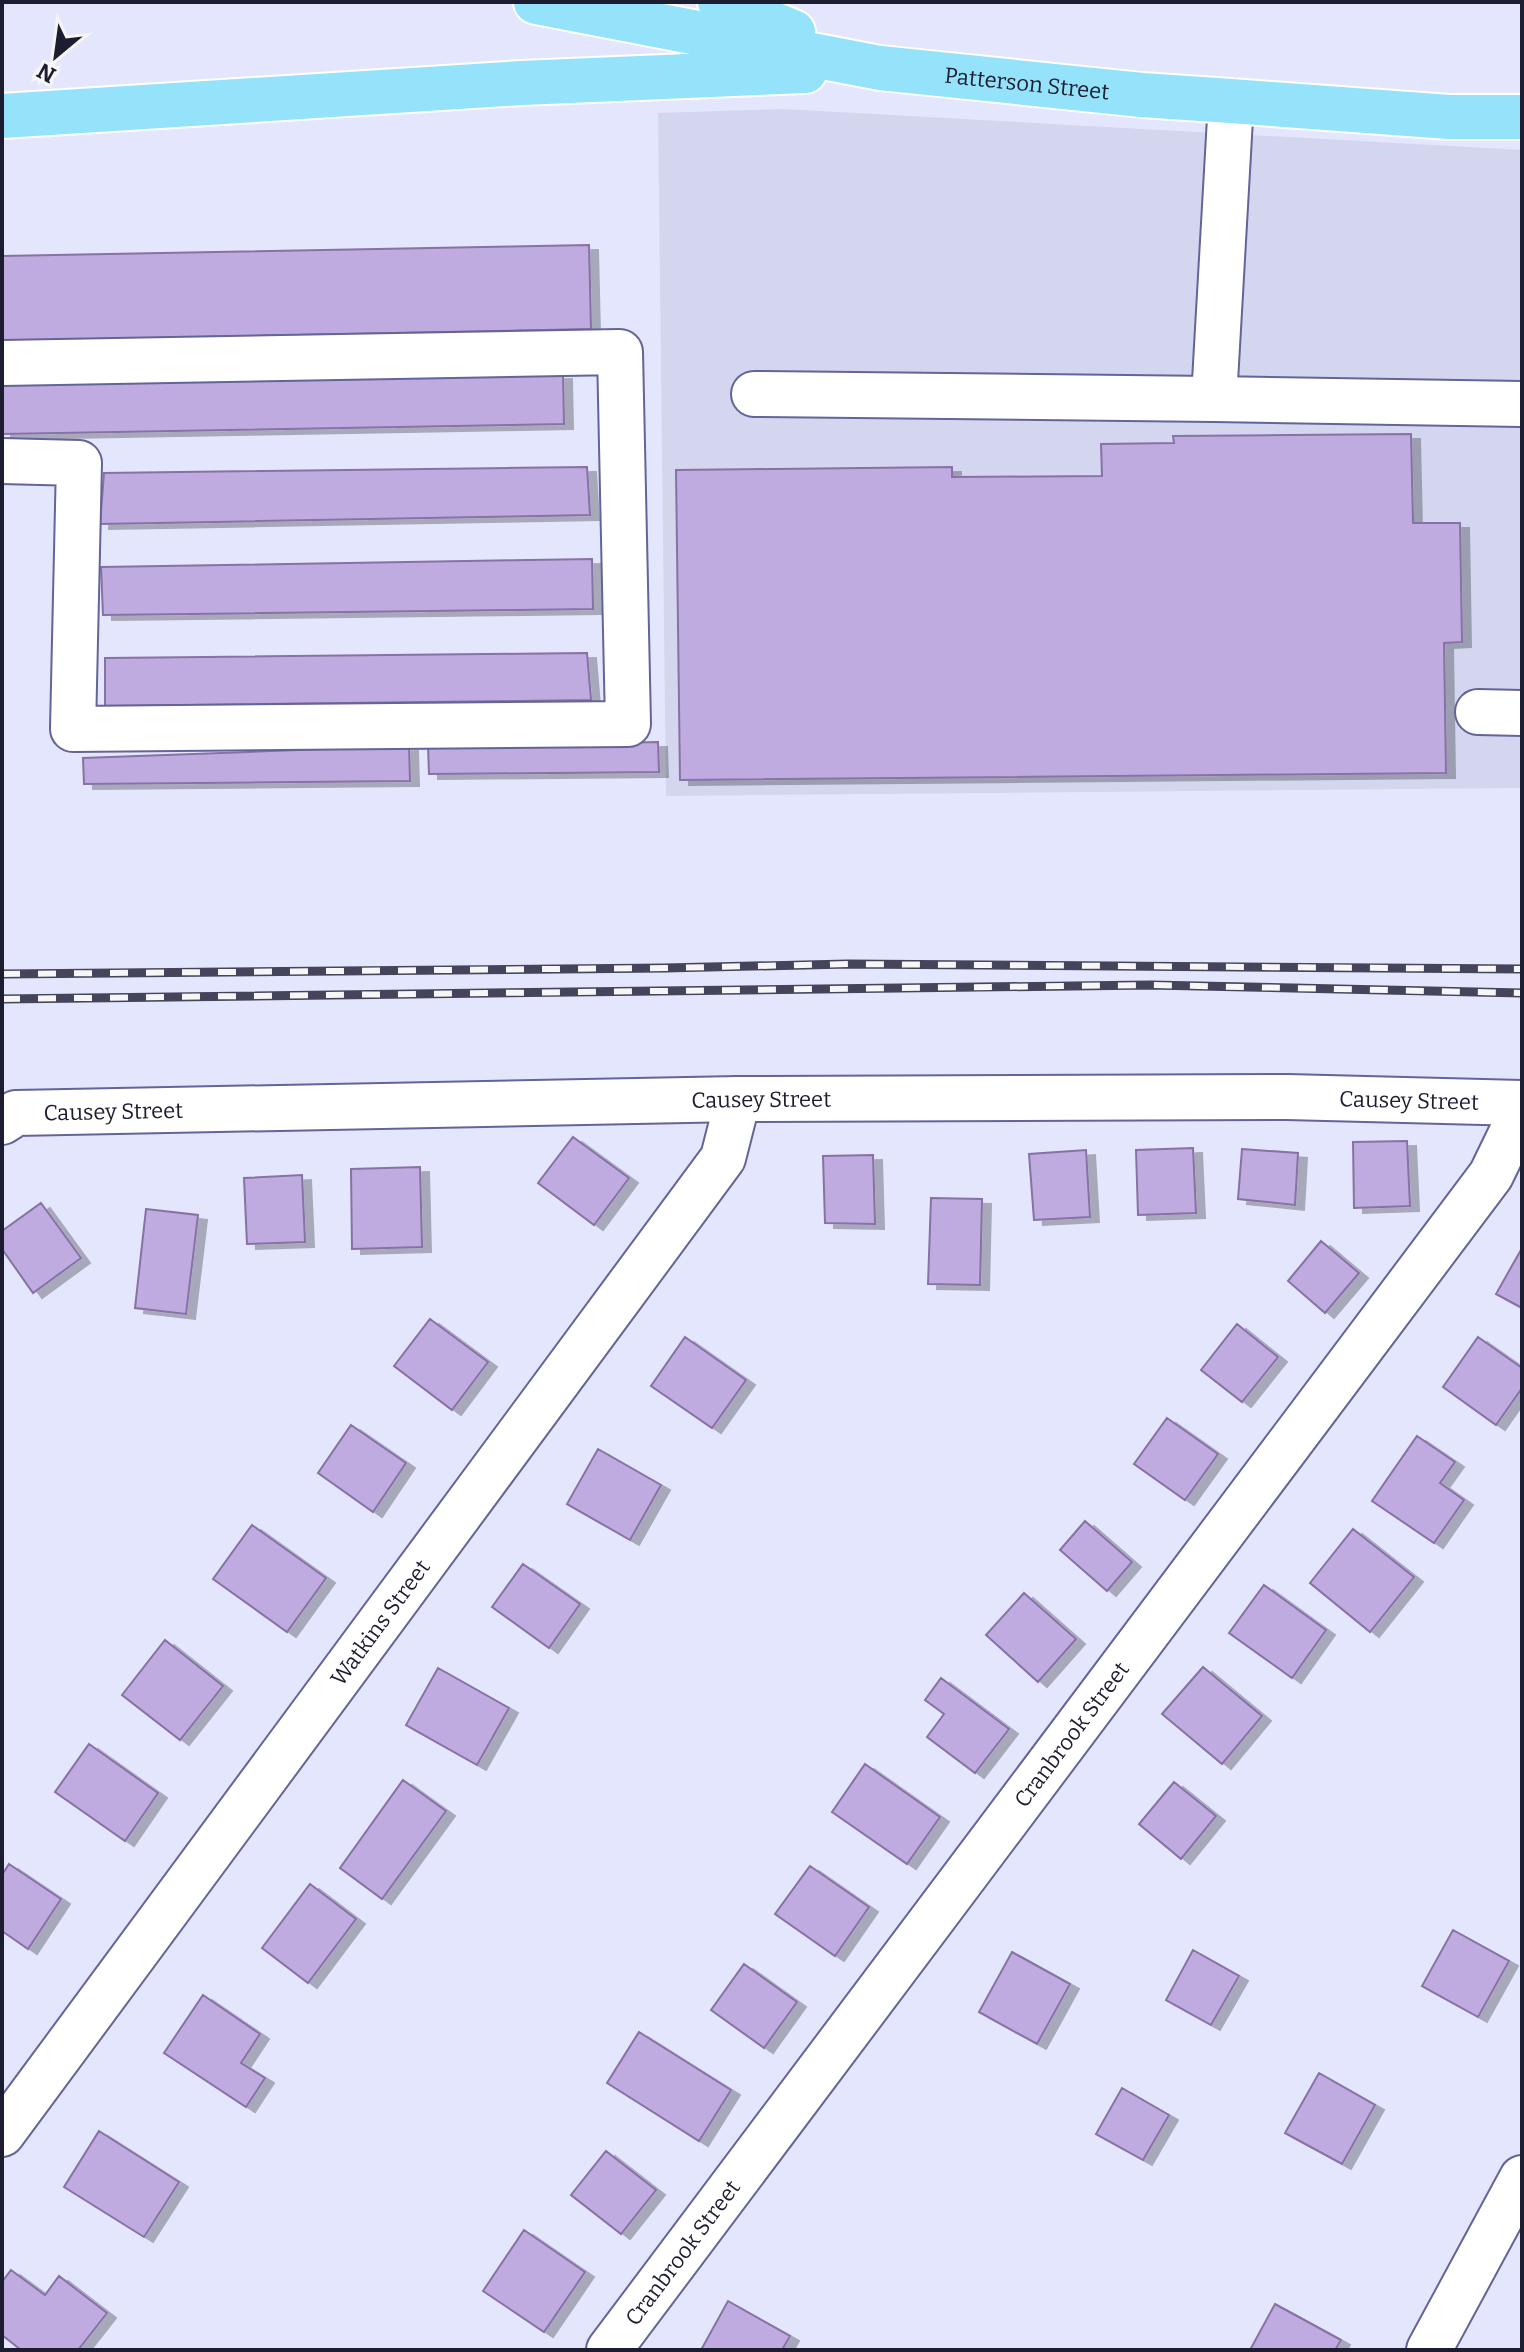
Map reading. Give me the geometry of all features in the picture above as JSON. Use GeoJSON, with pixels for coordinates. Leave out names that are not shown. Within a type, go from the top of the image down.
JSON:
{"type":"FeatureCollection","features":[{"type":"Feature","properties":{"kind":"main road","name":"Patterson Street"},"geometry":{"type":"LineString","coordinates":[[536,2],[880,68],[1142,95],[1449,117],[1522,117]]}},
{"type":"Feature","properties":{"kind":"main road"},"geometry":{"type":"LineString","coordinates":[[720,2],[880,68]]}},
{"type":"Feature","properties":{"kind":"main road"},"geometry":{"type":"LineString","coordinates":[[2,116],[522,83],[880,68]]}},
{"type":"Feature","properties":{"kind":"street"},"geometry":{"type":"LineString","coordinates":[[1214,399],[1231,101]]}},
{"type":"Feature","properties":{"kind":"street"},"geometry":{"type":"LineString","coordinates":[[2,363],[620,352],[628,724],[73,729],[79,463],[2,461]]}},
{"type":"Feature","properties":{"kind":"street"},"geometry":{"type":"LineString","coordinates":[[754,394],[1522,404]]}},
{"type":"Feature","properties":{"kind":"street"},"geometry":{"type":"LineString","coordinates":[[1478,712],[1522,713]]}},
{"type":"Feature","properties":{"kind":"street","name":"Causey Street"},"geometry":{"type":"LineString","coordinates":[[2,1122],[16,1113],[738,1099],[1287,1097],[1522,1103]]}},
{"type":"Feature","properties":{"kind":"street","name":"Watkins Street"},"geometry":{"type":"LineString","coordinates":[[2,2134],[723,1158],[738,1099]]}},
{"type":"Feature","properties":{"kind":"street","name":"Cranbrook Street"},"geometry":{"type":"LineString","coordinates":[[609,2350],[1491,1175],[1522,1111]]}},
{"type":"Feature","properties":{"kind":"street"},"geometry":{"type":"LineString","coordinates":[[1429,2350],[1522,2178]]}},
{"type":"Feature","properties":{"kind":"shaded area"},"geometry":{"type":"Polygon","coordinates":[[[783,109],[1522,150],[1522,788],[666,796],[658,113],[783,109]]]}},
{"type":"Feature","properties":{"kind":"building"},"geometry":{"type":"Polygon","coordinates":[[[589,245],[591,329],[2,341],[2,256],[589,245]]]}},
{"type":"Feature","properties":{"kind":"building"},"geometry":{"type":"Polygon","coordinates":[[[563,374],[564,424],[2,434],[2,384],[563,374]]]}},
{"type":"Feature","properties":{"kind":"building"},"geometry":{"type":"Polygon","coordinates":[[[1411,434],[1413,523],[1460,523],[1462,642],[1444,643],[1446,773],[680,780],[676,470],[952,467],[952,477],[1102,476],[1101,444],[1174,443],[1173,436],[1411,434]]]}},
{"type":"Feature","properties":{"kind":"building"},"geometry":{"type":"Polygon","coordinates":[[[587,467],[590,515],[100,524],[104,473],[587,467]]]}},
{"type":"Feature","properties":{"kind":"building"},"geometry":{"type":"Polygon","coordinates":[[[592,559],[593,609],[103,615],[101,567],[592,559]]]}},
{"type":"Feature","properties":{"kind":"building"},"geometry":{"type":"Polygon","coordinates":[[[587,653],[591,700],[105,706],[105,658],[587,653]]]}},
{"type":"Feature","properties":{"kind":"building"},"geometry":{"type":"Polygon","coordinates":[[[658,742],[659,772],[429,774],[428,747],[658,742]]]}},
{"type":"Feature","properties":{"kind":"building"},"geometry":{"type":"Polygon","coordinates":[[[409,746],[410,781],[84,784],[83,758],[409,746]]]}},
{"type":"Feature","properties":{"kind":"building"},"geometry":{"type":"Polygon","coordinates":[[[573,1137],[629,1178],[594,1225],[538,1183],[573,1137]]]}},
{"type":"Feature","properties":{"kind":"building"},"geometry":{"type":"Polygon","coordinates":[[[1407,1141],[1410,1206],[1354,1208],[1353,1142],[1407,1141]]]}},
{"type":"Feature","properties":{"kind":"building"},"geometry":{"type":"Polygon","coordinates":[[[1193,1148],[1196,1213],[1138,1215],[1136,1150],[1193,1148]]]}},
{"type":"Feature","properties":{"kind":"building"},"geometry":{"type":"Polygon","coordinates":[[[1242,1149],[1298,1153],[1295,1205],[1238,1199],[1242,1149]]]}},
{"type":"Feature","properties":{"kind":"building"},"geometry":{"type":"Polygon","coordinates":[[[1086,1150],[1090,1217],[1034,1220],[1029,1154],[1086,1150]]]}},
{"type":"Feature","properties":{"kind":"building"},"geometry":{"type":"Polygon","coordinates":[[[873,1155],[875,1224],[825,1223],[823,1156],[873,1155]]]}},
{"type":"Feature","properties":{"kind":"building"},"geometry":{"type":"Polygon","coordinates":[[[420,1167],[422,1247],[352,1249],[351,1169],[420,1167]]]}},
{"type":"Feature","properties":{"kind":"building"},"geometry":{"type":"Polygon","coordinates":[[[302,1175],[305,1242],[247,1244],[244,1178],[302,1175]]]}},
{"type":"Feature","properties":{"kind":"building"},"geometry":{"type":"Polygon","coordinates":[[[931,1198],[982,1199],[980,1285],[928,1284],[931,1198]]]}},
{"type":"Feature","properties":{"kind":"building"},"geometry":{"type":"Polygon","coordinates":[[[41,1203],[81,1258],[33,1293],[2,1249],[2,1231],[41,1203]]]}},
{"type":"Feature","properties":{"kind":"building"},"geometry":{"type":"Polygon","coordinates":[[[146,1209],[198,1215],[186,1314],[135,1308],[146,1209]]]}},
{"type":"Feature","properties":{"kind":"building"},"geometry":{"type":"Polygon","coordinates":[[[1321,1241],[1359,1273],[1325,1313],[1288,1281],[1321,1241]]]}},
{"type":"Feature","properties":{"kind":"building"},"geometry":{"type":"Polygon","coordinates":[[[1522,1248],[1522,1308],[1496,1294],[1522,1248]]]}},
{"type":"Feature","properties":{"kind":"building"},"geometry":{"type":"Polygon","coordinates":[[[430,1319],[488,1362],[452,1410],[394,1366],[430,1319]]]}},
{"type":"Feature","properties":{"kind":"building"},"geometry":{"type":"Polygon","coordinates":[[[1237,1324],[1278,1357],[1242,1402],[1201,1370],[1237,1324]]]}},
{"type":"Feature","properties":{"kind":"building"},"geometry":{"type":"Polygon","coordinates":[[[685,1337],[746,1380],[712,1428],[651,1386],[685,1337]]]}},
{"type":"Feature","properties":{"kind":"building"},"geometry":{"type":"Polygon","coordinates":[[[1478,1337],[1522,1368],[1522,1388],[1496,1425],[1443,1387],[1478,1337]]]}},
{"type":"Feature","properties":{"kind":"building"},"geometry":{"type":"Polygon","coordinates":[[[1167,1418],[1218,1454],[1185,1500],[1134,1464],[1167,1418]]]}},
{"type":"Feature","properties":{"kind":"building"},"geometry":{"type":"Polygon","coordinates":[[[351,1425],[406,1463],[373,1512],[318,1473],[351,1425]]]}},
{"type":"Feature","properties":{"kind":"building"},"geometry":{"type":"Polygon","coordinates":[[[1417,1436],[1455,1462],[1440,1483],[1464,1500],[1434,1543],[1372,1501],[1417,1436]]]}},
{"type":"Feature","properties":{"kind":"building"},"geometry":{"type":"Polygon","coordinates":[[[598,1449],[661,1485],[630,1540],[567,1504],[598,1449]]]}},
{"type":"Feature","properties":{"kind":"building"},"geometry":{"type":"Polygon","coordinates":[[[1085,1521],[1132,1562],[1107,1591],[1060,1550],[1085,1521]]]}},
{"type":"Feature","properties":{"kind":"building"},"geometry":{"type":"Polygon","coordinates":[[[252,1525],[326,1578],[287,1632],[213,1579],[252,1525]]]}},
{"type":"Feature","properties":{"kind":"building"},"geometry":{"type":"Polygon","coordinates":[[[1353,1529],[1414,1577],[1370,1632],[1310,1583],[1353,1529]]]}},
{"type":"Feature","properties":{"kind":"building"},"geometry":{"type":"Polygon","coordinates":[[[523,1564],[580,1604],[549,1648],[492,1607],[523,1564]]]}},
{"type":"Feature","properties":{"kind":"building"},"geometry":{"type":"Polygon","coordinates":[[[1264,1585],[1326,1630],[1292,1678],[1229,1633],[1264,1585]]]}},
{"type":"Feature","properties":{"kind":"building"},"geometry":{"type":"Polygon","coordinates":[[[1024,1593],[1076,1639],[1038,1682],[986,1635],[1024,1593]]]}},
{"type":"Feature","properties":{"kind":"building"},"geometry":{"type":"Polygon","coordinates":[[[165,1640],[223,1686],[180,1740],[122,1695],[165,1640]]]}},
{"type":"Feature","properties":{"kind":"building"},"geometry":{"type":"Polygon","coordinates":[[[1203,1667],[1262,1716],[1222,1764],[1162,1714],[1203,1667]]]}},
{"type":"Feature","properties":{"kind":"building"},"geometry":{"type":"Polygon","coordinates":[[[438,1668],[509,1708],[477,1765],[406,1725],[438,1668]]]}},
{"type":"Feature","properties":{"kind":"building"},"geometry":{"type":"Polygon","coordinates":[[[941,1678],[1009,1729],[975,1773],[927,1737],[944,1714],[925,1700],[941,1678]]]}},
{"type":"Feature","properties":{"kind":"building"},"geometry":{"type":"Polygon","coordinates":[[[89,1744],[158,1793],[125,1841],[55,1792],[89,1744]]]}},
{"type":"Feature","properties":{"kind":"building"},"geometry":{"type":"Polygon","coordinates":[[[865,1764],[940,1817],[907,1864],[832,1812],[865,1764]]]}},
{"type":"Feature","properties":{"kind":"building"},"geometry":{"type":"Polygon","coordinates":[[[403,1780],[446,1811],[382,1899],[340,1868],[403,1780]]]}},
{"type":"Feature","properties":{"kind":"building"},"geometry":{"type":"Polygon","coordinates":[[[1174,1782],[1216,1816],[1181,1859],[1139,1824],[1174,1782]]]}},
{"type":"Feature","properties":{"kind":"building"},"geometry":{"type":"Polygon","coordinates":[[[9,1864],[61,1899],[28,1949],[2,1931],[2,1875],[9,1864]]]}},
{"type":"Feature","properties":{"kind":"building"},"geometry":{"type":"Polygon","coordinates":[[[810,1866],[869,1907],[835,1956],[775,1914],[810,1866]]]}},
{"type":"Feature","properties":{"kind":"building"},"geometry":{"type":"Polygon","coordinates":[[[310,1884],[356,1919],[308,1983],[262,1948],[310,1884]]]}},
{"type":"Feature","properties":{"kind":"building"},"geometry":{"type":"Polygon","coordinates":[[[1453,1930],[1509,1961],[1478,2017],[1422,1986],[1453,1930]]]}},
{"type":"Feature","properties":{"kind":"building"},"geometry":{"type":"Polygon","coordinates":[[[1193,1950],[1239,1976],[1211,2025],[1166,2000],[1193,1950]]]}},
{"type":"Feature","properties":{"kind":"building"},"geometry":{"type":"Polygon","coordinates":[[[1012,1952],[1070,1984],[1037,2044],[979,2012],[1012,1952]]]}},
{"type":"Feature","properties":{"kind":"building"},"geometry":{"type":"Polygon","coordinates":[[[744,1964],[797,2002],[764,2048],[711,2010],[744,1964]]]}},
{"type":"Feature","properties":{"kind":"building"},"geometry":{"type":"Polygon","coordinates":[[[203,1995],[260,2034],[241,2063],[265,2078],[246,2107],[164,2053],[203,1995]]]}},
{"type":"Feature","properties":{"kind":"building"},"geometry":{"type":"Polygon","coordinates":[[[639,2032],[731,2090],[699,2141],[607,2083],[639,2032]]]}},
{"type":"Feature","properties":{"kind":"building"},"geometry":{"type":"Polygon","coordinates":[[[1319,2073],[1375,2105],[1342,2164],[1285,2133],[1319,2073]]]}},
{"type":"Feature","properties":{"kind":"building"},"geometry":{"type":"Polygon","coordinates":[[[1122,2088],[1169,2115],[1143,2160],[1096,2134],[1122,2088]]]}},
{"type":"Feature","properties":{"kind":"building"},"geometry":{"type":"Polygon","coordinates":[[[99,2131],[179,2182],[144,2237],[64,2187],[99,2131]]]}},
{"type":"Feature","properties":{"kind":"building"},"geometry":{"type":"Polygon","coordinates":[[[606,2151],[656,2190],[621,2234],[571,2195],[606,2151]]]}},
{"type":"Feature","properties":{"kind":"building"},"geometry":{"type":"Polygon","coordinates":[[[524,2230],[585,2272],[544,2332],[483,2291],[524,2230]]]}},
{"type":"Feature","properties":{"kind":"building"},"geometry":{"type":"Polygon","coordinates":[[[11,2270],[45,2295],[59,2276],[107,2313],[78,2350],[21,2350],[2,2335],[2,2282],[11,2270]]]}},
{"type":"Feature","properties":{"kind":"building"},"geometry":{"type":"Polygon","coordinates":[[[728,2301],[790,2336],[782,2350],[701,2350],[728,2301]]]}},
{"type":"Feature","properties":{"kind":"building"},"geometry":{"type":"Polygon","coordinates":[[[1275,2304],[1341,2340],[1335,2350],[1250,2350],[1275,2304]]]}},
{"type":"Feature","properties":{"kind":"railway"},"geometry":{"type":"LineString","coordinates":[[2,974],[848,964],[1522,969]]}},
{"type":"Feature","properties":{"kind":"railway"},"geometry":{"type":"LineString","coordinates":[[2,999],[1150,985],[1522,993]]}}]}
